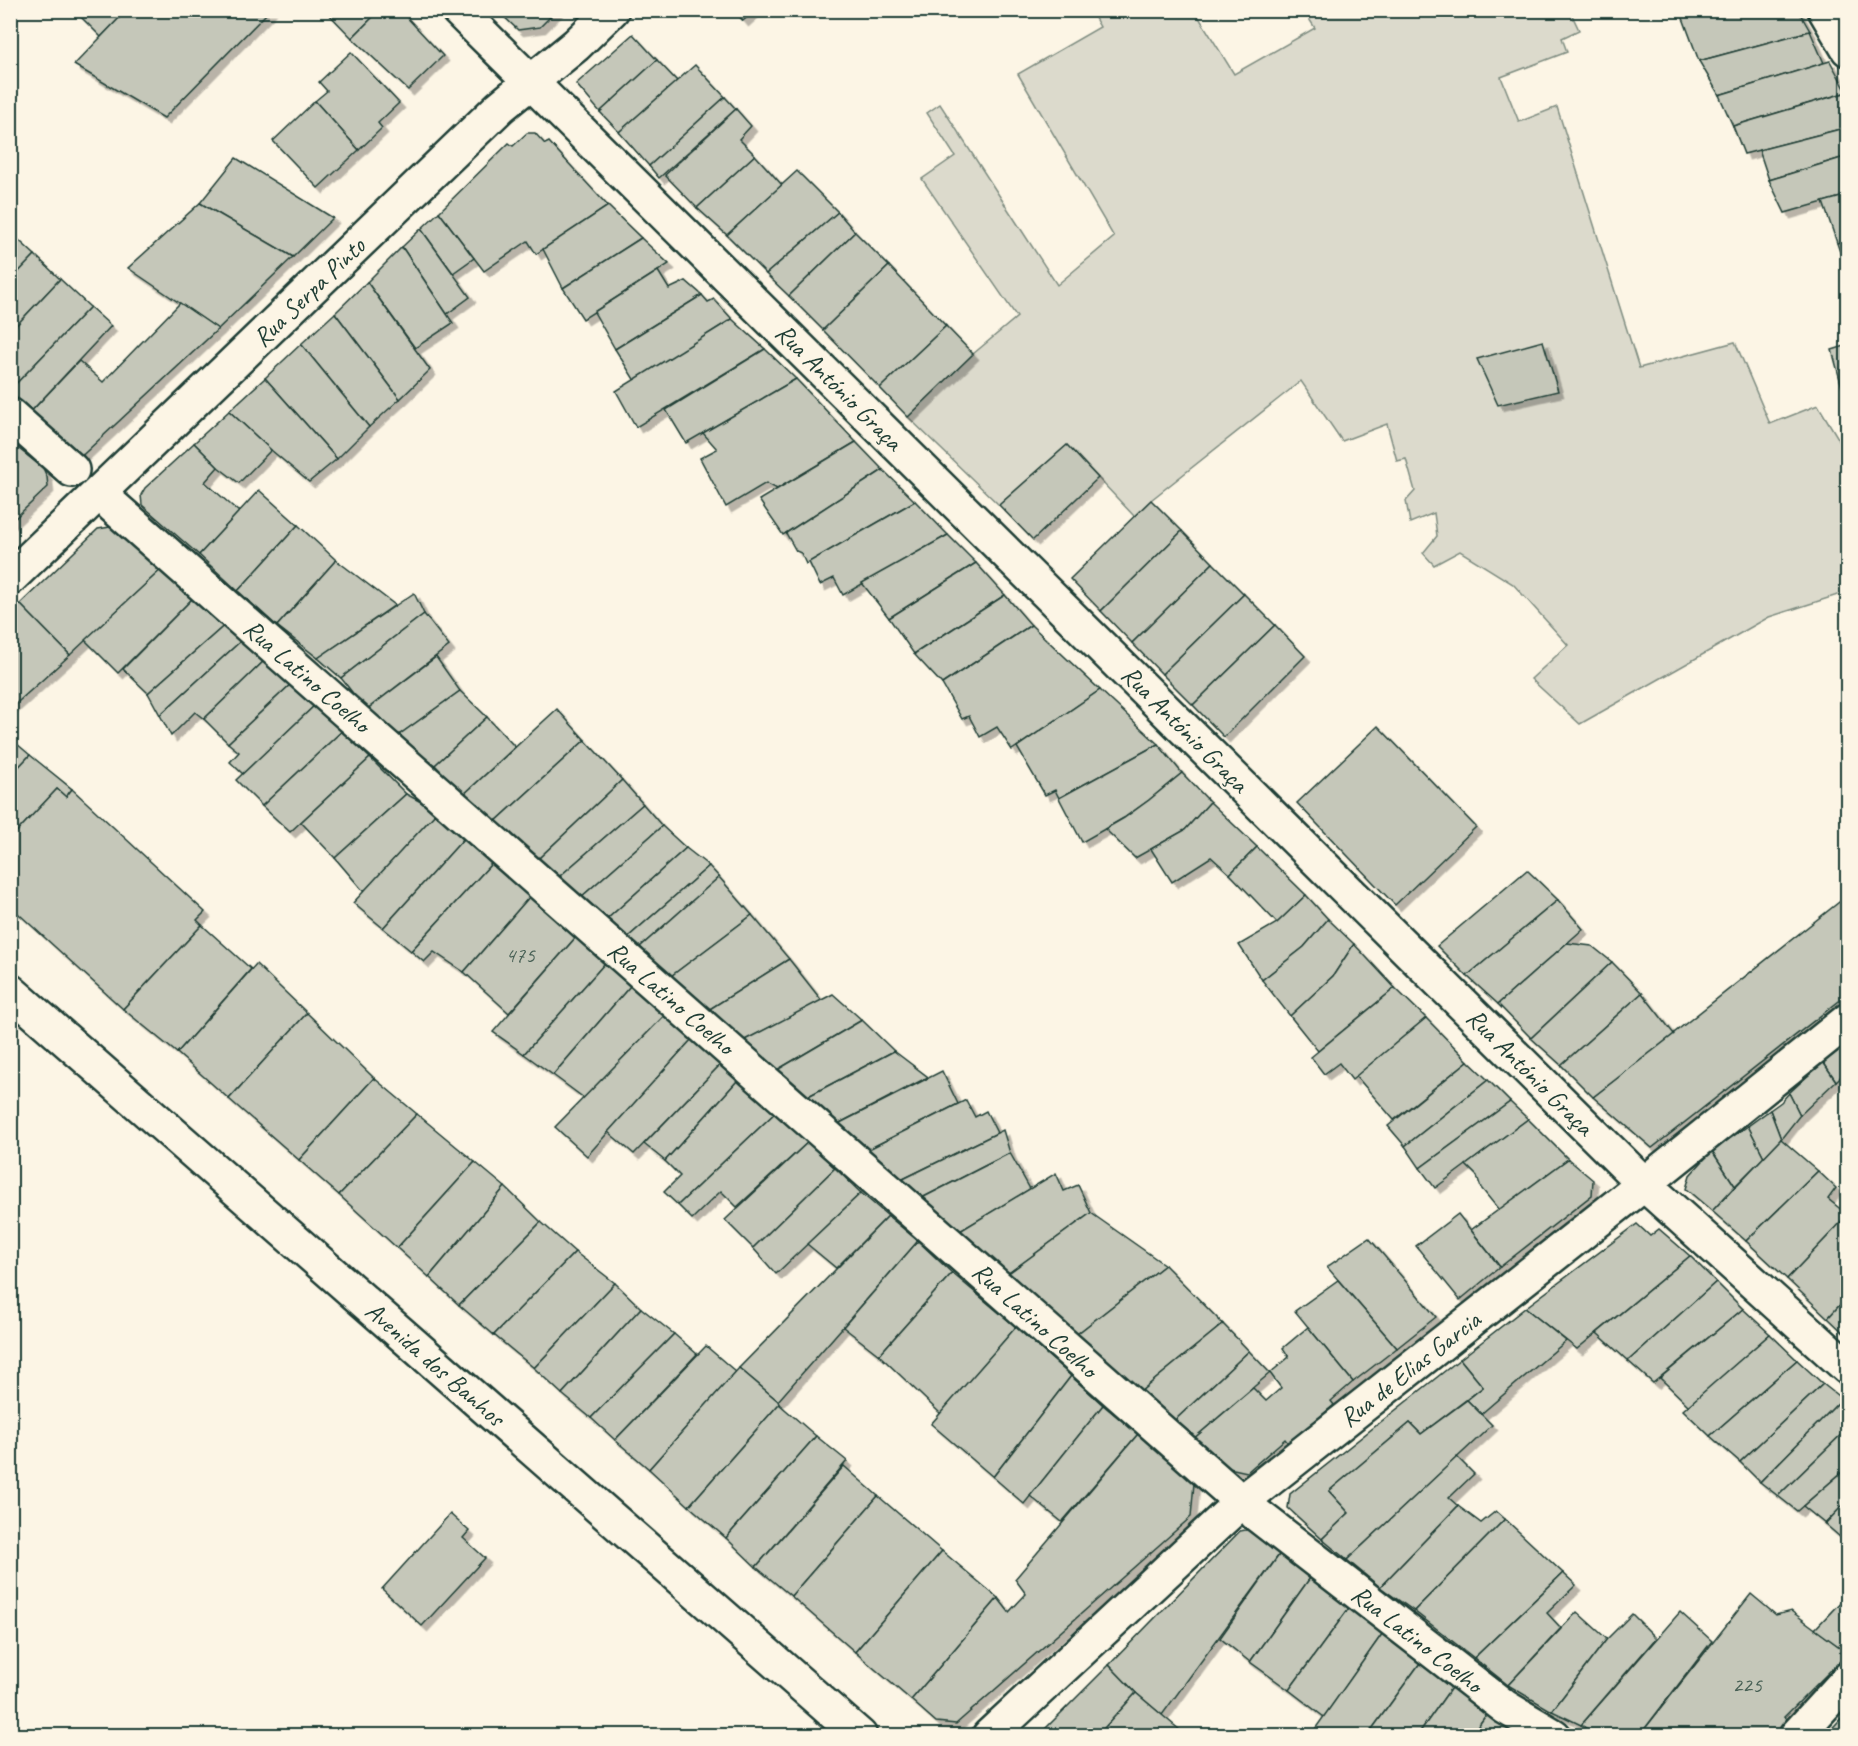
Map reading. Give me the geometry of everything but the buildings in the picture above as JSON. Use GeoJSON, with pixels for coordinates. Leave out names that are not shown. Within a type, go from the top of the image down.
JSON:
{"type":"FeatureCollection","features":[{"type":"Feature","properties":{"kind":"street","name":"Rua António Graça"},"geometry":{"type":"LineString","coordinates":[[458,10],[1644,1184],[1848,1368]]}},
{"type":"Feature","properties":{"kind":"street","name":"Rua Serpa Pinto"},"geometry":{"type":"LineString","coordinates":[[10,578],[500,108],[576,45],[612,10]]}},
{"type":"Feature","properties":{"kind":"street"},"geometry":{"type":"LineString","coordinates":[[1825,10],[1848,49]]}},
{"type":"Feature","properties":{"kind":"street"},"geometry":{"type":"LineString","coordinates":[[10,415],[72,470]]}},
{"type":"Feature","properties":{"kind":"street","name":"Rua Latino Coelho"},"geometry":{"type":"LineString","coordinates":[[113,506],[1229,1491]]}},
{"type":"Feature","properties":{"kind":"street","name":"Avenida dos Banhos"},"geometry":{"type":"LineString","coordinates":[[10,991],[860,1736]]}},
{"type":"Feature","properties":{"kind":"street","name":"Rua de Elias Garcia"},"geometry":{"type":"LineString","coordinates":[[989,1736],[1241,1502],[1848,1020]]}},
{"type":"Feature","properties":{"kind":"street","name":"Rua Latino Coelho"},"geometry":{"type":"LineString","coordinates":[[1256,1514],[1505,1707],[1554,1736]]}},
{"type":"Feature","properties":{"kind":"street"},"geometry":{"type":"LineString","coordinates":[[1796,1736],[1848,1679]]}},
{"type":"Feature","properties":{"kind":"shaded area"},"geometry":{"type":"Polygon","coordinates":[[[1091,11],[1195,11],[1234,74],[1315,28],[1304,11],[1570,11],[1579,30],[1562,38],[1567,52],[1501,77],[1519,122],[1557,107],[1639,368],[1735,342],[1770,424],[1818,405],[1847,453],[1847,592],[1769,617],[1580,724],[1531,679],[1568,645],[1513,584],[1460,551],[1434,565],[1423,553],[1437,536],[1434,513],[1410,523],[1406,501],[1415,491],[1406,459],[1397,461],[1387,424],[1342,441],[1301,381],[1134,516],[1067,445],[999,505],[908,417],[973,354],[1017,317],[922,179],[955,156],[927,113],[940,104],[1057,285],[1114,237],[1018,74],[1100,27],[1091,11]]]}}]}
